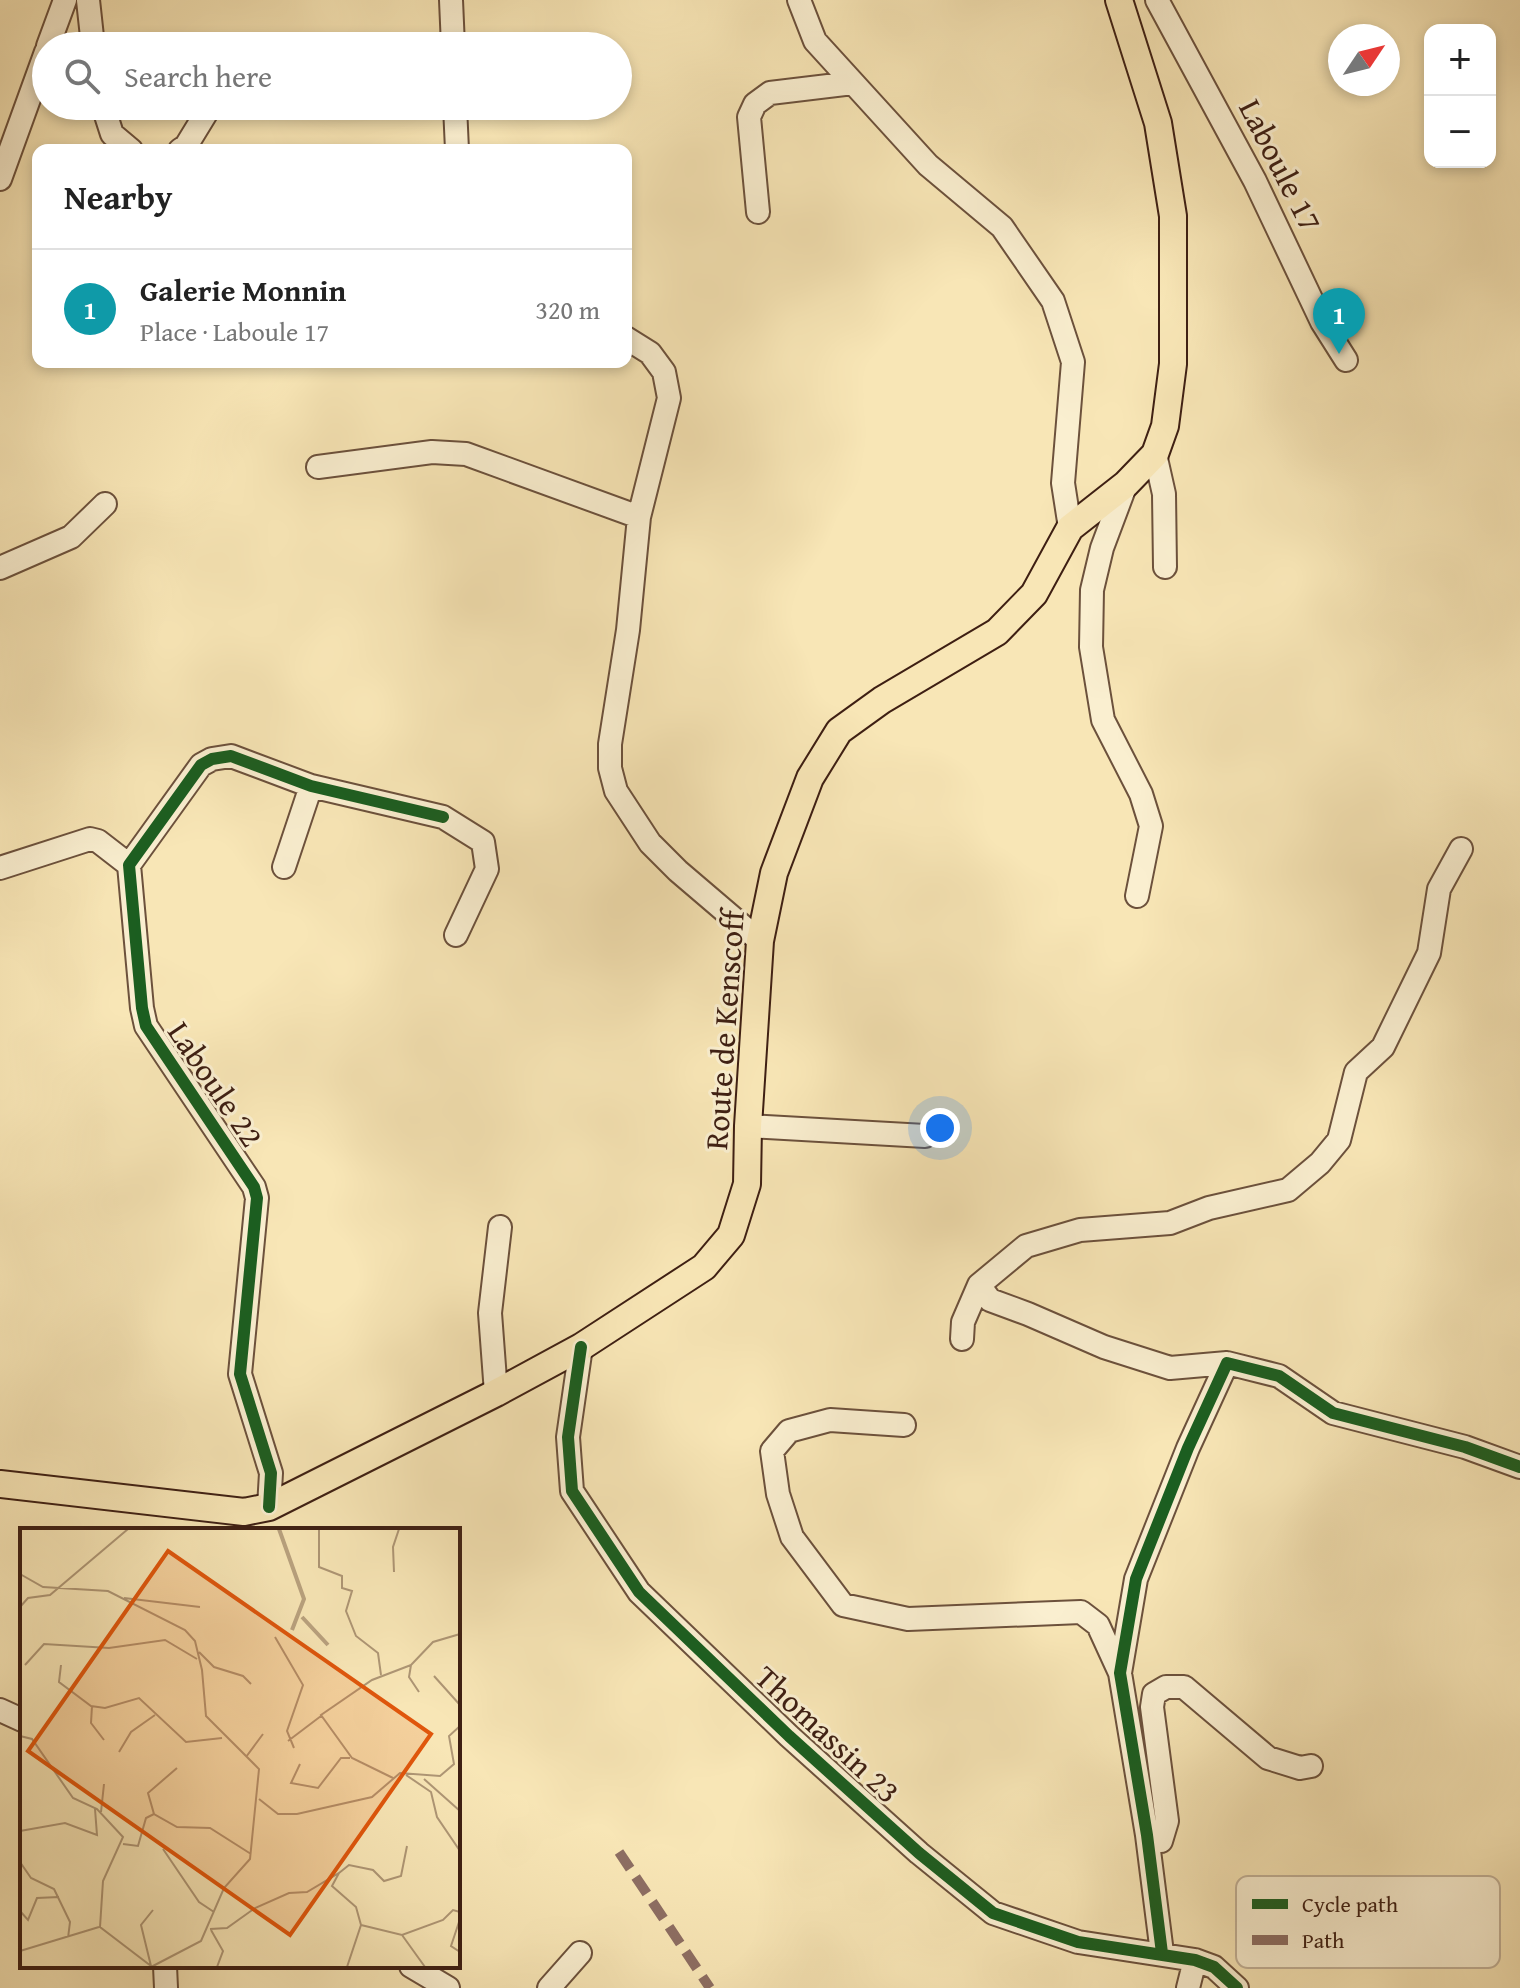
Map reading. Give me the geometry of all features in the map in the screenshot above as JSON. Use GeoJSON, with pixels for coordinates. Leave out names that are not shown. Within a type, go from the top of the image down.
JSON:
{"type":"FeatureCollection","features":[{"type":"Feature","properties":{"kind":"main road","name":"Route de Kenscoff"},"geometry":{"type":"LineString","coordinates":[[0,1484],[244,1512],[269,1507],[581,1347],[704,1267],[731,1235],[747,1184],[760,941],[774,873],[810,778],[839,731],[882,700],[997,632],[1034,594],[1070,528],[1126,484],[1155,454],[1165,426],[1173,364],[1173,216],[1158,123],[1119,0]]}},
{"type":"Feature","properties":{"kind":"street"},"geometry":{"type":"LineString","coordinates":[[53,32],[65,0]]}},
{"type":"Feature","properties":{"kind":"street"},"geometry":{"type":"LineString","coordinates":[[88,0],[91,32]]}},
{"type":"Feature","properties":{"kind":"street"},"geometry":{"type":"LineString","coordinates":[[451,0],[452,32]]}},
{"type":"Feature","properties":{"kind":"street"},"geometry":{"type":"LineString","coordinates":[[799,0],[815,41],[928,165],[1002,227],[1053,301],[1073,362],[1063,483],[1070,528]]}},
{"type":"Feature","properties":{"kind":"street","name":"Laboule 17"},"geometry":{"type":"LineString","coordinates":[[1157,0],[1255,181],[1322,322],[1346,360]]}},
{"type":"Feature","properties":{"kind":"street"},"geometry":{"type":"LineString","coordinates":[[758,212],[749,117],[755,104],[770,93],[853,83]]}},
{"type":"Feature","properties":{"kind":"street"},"geometry":{"type":"LineString","coordinates":[[0,179],[32,91]]}},
{"type":"Feature","properties":{"kind":"street"},"geometry":{"type":"LineString","coordinates":[[108,120],[112,134],[124,144]]}},
{"type":"Feature","properties":{"kind":"street"},"geometry":{"type":"LineString","coordinates":[[187,144],[202,120]]}},
{"type":"Feature","properties":{"kind":"street"},"geometry":{"type":"LineString","coordinates":[[456,120],[457,144]]}},
{"type":"Feature","properties":{"kind":"street"},"geometry":{"type":"LineString","coordinates":[[632,342],[650,353],[664,372],[669,398],[639,517],[628,630],[610,744],[610,768],[616,791],[650,843],[760,941]]}},
{"type":"Feature","properties":{"kind":"street"},"geometry":{"type":"LineString","coordinates":[[318,467],[432,452],[466,454],[639,517]]}},
{"type":"Feature","properties":{"kind":"street"},"geometry":{"type":"LineString","coordinates":[[1155,454],[1164,494],[1165,567]]}},
{"type":"Feature","properties":{"kind":"street"},"geometry":{"type":"LineString","coordinates":[[1126,484],[1102,548],[1092,590],[1091,647],[1103,720],[1141,794],[1151,826],[1137,896]]}},
{"type":"Feature","properties":{"kind":"street"},"geometry":{"type":"LineString","coordinates":[[0,568],[71,537],[105,504]]}},
{"type":"Feature","properties":{"kind":"street"},"geometry":{"type":"LineString","coordinates":[[0,868],[90,839],[98,841],[129,865],[201,765],[212,759],[231,756],[311,786],[443,817],[483,842],[487,869],[456,935]]}},
{"type":"Feature","properties":{"kind":"street"},"geometry":{"type":"LineString","coordinates":[[284,867],[311,786]]}},
{"type":"Feature","properties":{"kind":"street"},"geometry":{"type":"LineString","coordinates":[[962,1339],[963,1322],[979,1285],[1026,1246],[1080,1230],[1170,1223],[1209,1208],[1288,1190],[1320,1163],[1339,1140],[1356,1072],[1383,1047],[1429,953],[1439,889],[1461,849]]}},
{"type":"Feature","properties":{"kind":"street","name":"Laboule 22"},"geometry":{"type":"LineString","coordinates":[[129,865],[146,1026],[254,1187],[257,1198],[240,1374],[271,1473],[269,1507]]}},
{"type":"Feature","properties":{"kind":"street"},"geometry":{"type":"LineString","coordinates":[[748,1126],[925,1136]]}},
{"type":"Feature","properties":{"kind":"street"},"geometry":{"type":"LineString","coordinates":[[496,1393],[490,1313],[500,1227]]}},
{"type":"Feature","properties":{"kind":"street"},"geometry":{"type":"LineString","coordinates":[[979,1285],[990,1300],[1104,1347],[1170,1368],[1227,1363],[1279,1376],[1333,1413],[1465,1447],[1520,1467]]}},
{"type":"Feature","properties":{"kind":"street","name":"Thomassin 23"},"geometry":{"type":"LineString","coordinates":[[581,1347],[568,1437],[572,1491],[639,1592],[789,1736],[919,1853],[993,1913],[1078,1942],[1195,1960],[1214,1967],[1237,1988]]}},
{"type":"Feature","properties":{"kind":"street"},"geometry":{"type":"LineString","coordinates":[[1120,1673],[1136,1579],[1188,1448],[1227,1363]]}},
{"type":"Feature","properties":{"kind":"street"},"geometry":{"type":"LineString","coordinates":[[904,1425],[830,1420],[789,1431],[772,1451],[778,1494],[792,1537],[843,1605],[908,1619],[1081,1612],[1098,1625],[1120,1673],[1147,1835],[1162,1953]]}},
{"type":"Feature","properties":{"kind":"street"},"geometry":{"type":"LineString","coordinates":[[1161,1841],[1167,1821],[1152,1707],[1154,1694],[1166,1687],[1184,1687],[1268,1758],[1300,1768],[1311,1766]]}},
{"type":"Feature","properties":{"kind":"street"},"geometry":{"type":"LineString","coordinates":[[0,1710],[20,1719]]}},
{"type":"Feature","properties":{"kind":"street"},"geometry":{"type":"LineString","coordinates":[[549,1988],[580,1953]]}},
{"type":"Feature","properties":{"kind":"street"},"geometry":{"type":"LineString","coordinates":[[1188,1988],[1195,1960]]}},
{"type":"Feature","properties":{"kind":"street"},"geometry":{"type":"LineString","coordinates":[[1195,1960],[1213,1988]]}},
{"type":"Feature","properties":{"kind":"street"},"geometry":{"type":"LineString","coordinates":[[165,1968],[166,1988]]}},
{"type":"Feature","properties":{"kind":"street"},"geometry":{"type":"LineString","coordinates":[[414,1968],[448,1988]]}},
{"type":"Feature","properties":{"kind":"marked path"},"geometry":{"type":"LineString","coordinates":[[619,1852],[710,1988]]}},
{"type":"Feature","properties":{"kind":"cycle path"},"geometry":{"type":"LineString","coordinates":[[269,1507],[271,1473],[240,1374],[257,1198],[254,1187],[146,1026],[129,865],[201,765],[212,759],[231,756],[311,786],[443,817]]}},
{"type":"Feature","properties":{"kind":"cycle path"},"geometry":{"type":"LineString","coordinates":[[581,1347],[568,1437],[572,1491],[639,1592],[789,1736],[919,1853],[993,1913],[1078,1942],[1195,1960],[1214,1967],[1237,1988]]}},
{"type":"Feature","properties":{"kind":"cycle path"},"geometry":{"type":"LineString","coordinates":[[1162,1953],[1147,1835],[1120,1673],[1136,1579],[1188,1448],[1227,1363],[1279,1376],[1333,1413],[1465,1447],[1520,1467]]}},
{"type":"Feature","properties":{"kind":"place","name":"Galerie Monnin"},"geometry":{"type":"Point","coordinates":[1339,354]}}]}
